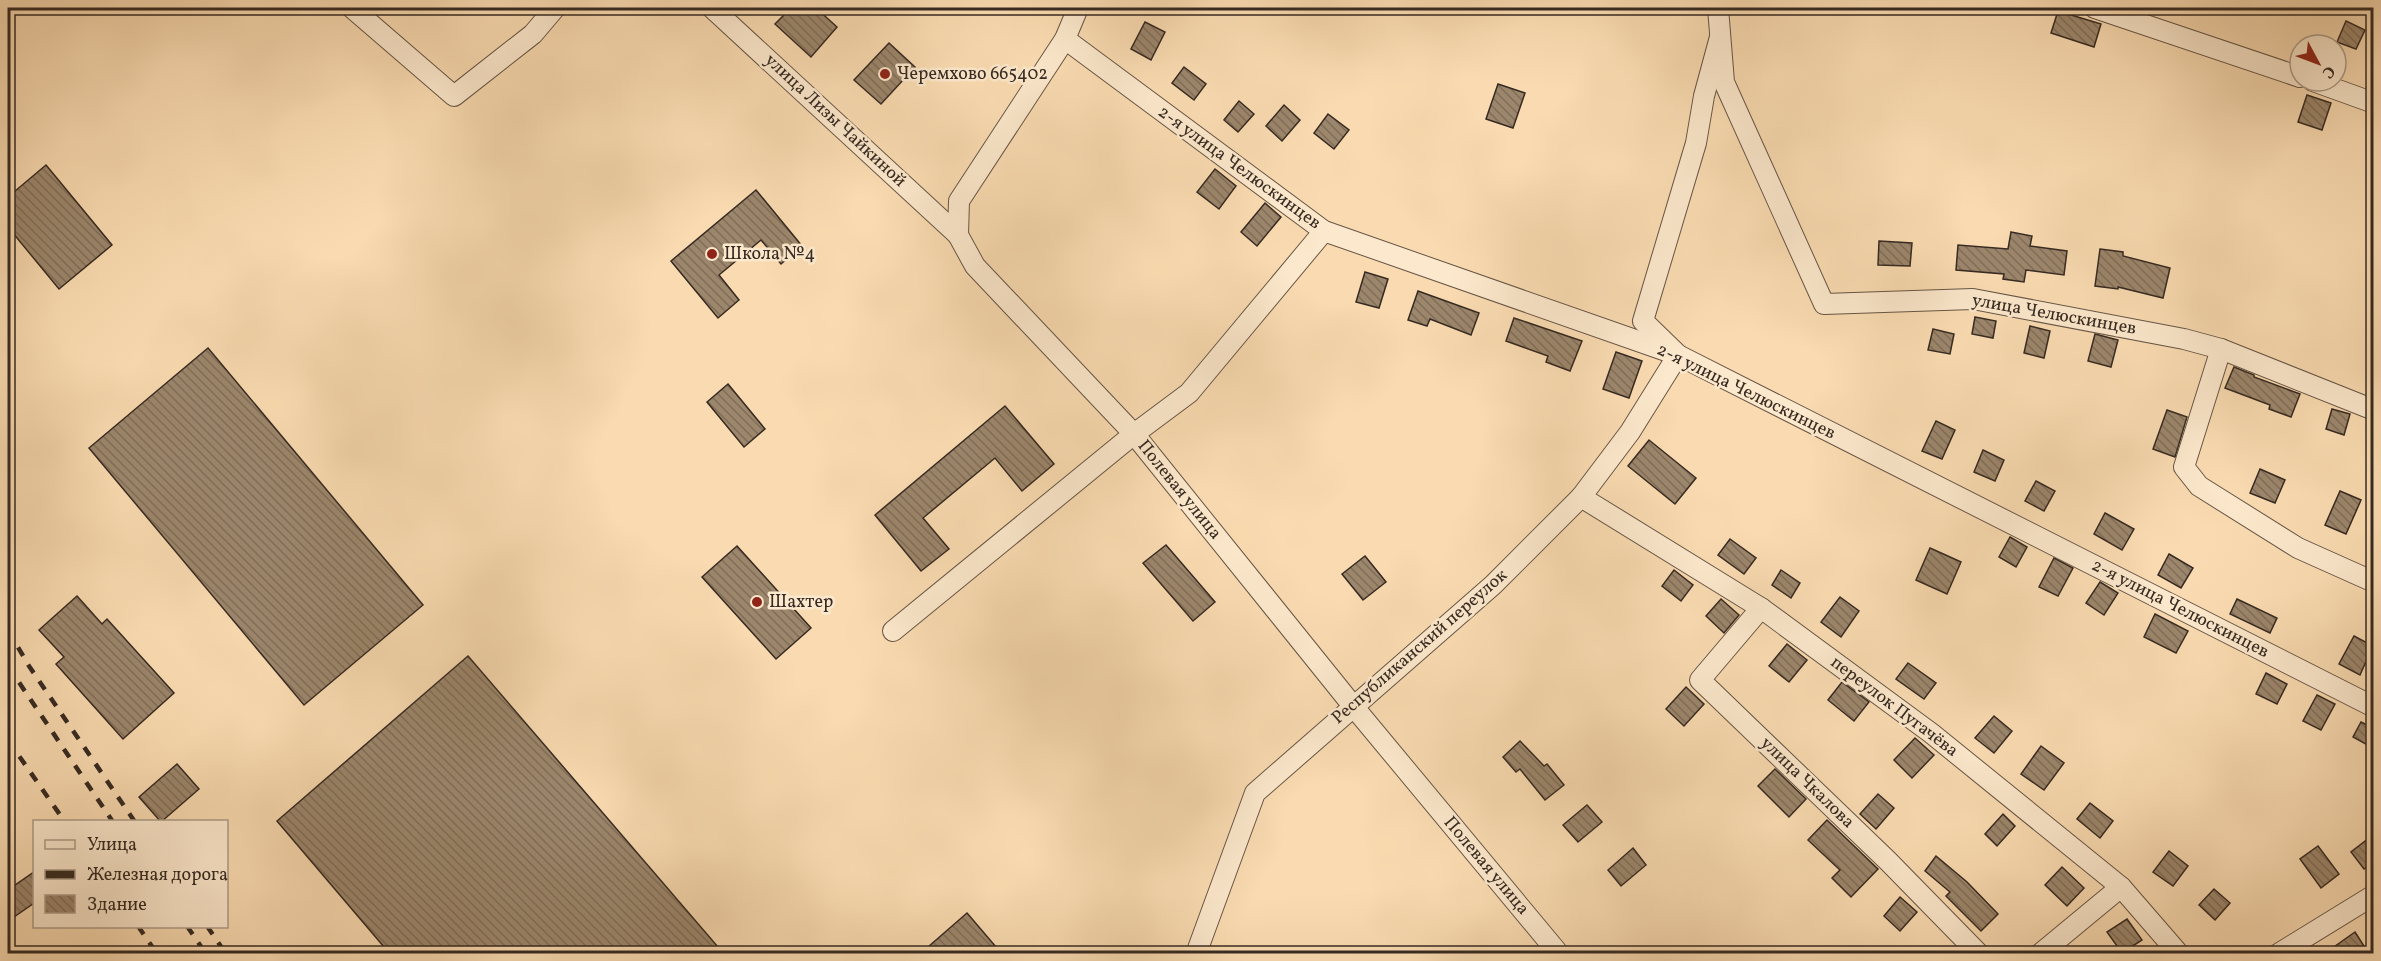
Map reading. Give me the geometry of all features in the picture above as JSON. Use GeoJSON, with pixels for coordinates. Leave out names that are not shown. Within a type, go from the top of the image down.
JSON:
{"type":"FeatureCollection","features":[{"type":"Feature","properties":{"kind":"street"},"geometry":{"type":"LineString","coordinates":[[352,8],[454,96],[532,34],[555,8]]}},
{"type":"Feature","properties":{"kind":"street","name":"улица Лизы Чайкиной"},"geometry":{"type":"LineString","coordinates":[[712,8],[958,235]]}},
{"type":"Feature","properties":{"kind":"street"},"geometry":{"type":"LineString","coordinates":[[958,235],[959,201],[1065,39],[1078,8]]}},
{"type":"Feature","properties":{"kind":"street","name":"улица Челюскинцев"},"geometry":{"type":"LineString","coordinates":[[1718,8],[1724,82],[1824,304],[1973,299],[2184,339],[2221,349],[2373,410]]}},
{"type":"Feature","properties":{"kind":"street"},"geometry":{"type":"LineString","coordinates":[[2095,8],[2288,72]]}},
{"type":"Feature","properties":{"kind":"street"},"geometry":{"type":"LineString","coordinates":[[1678,355],[1643,321],[1696,143],[1704,96],[1720,37]]}},
{"type":"Feature","properties":{"kind":"street","name":"2-я улица Челюскинцев"},"geometry":{"type":"LineString","coordinates":[[1065,39],[1324,231],[1678,355],[2373,707]]}},
{"type":"Feature","properties":{"kind":"street"},"geometry":{"type":"LineString","coordinates":[[2346,93],[2373,103]]}},
{"type":"Feature","properties":{"kind":"street"},"geometry":{"type":"LineString","coordinates":[[893,631],[1134,434],[1189,393],[1324,231]]}},
{"type":"Feature","properties":{"kind":"street","name":"Полевая улица"},"geometry":{"type":"LineString","coordinates":[[958,235],[975,266],[1134,434],[1353,706],[1559,954]]}},
{"type":"Feature","properties":{"kind":"street"},"geometry":{"type":"LineString","coordinates":[[2221,349],[2184,467],[2199,486],[2298,548],[2373,582]]}},
{"type":"Feature","properties":{"kind":"street","name":"Республиканский переулок"},"geometry":{"type":"LineString","coordinates":[[1196,954],[1255,793],[1493,585],[1581,497],[1630,432],[1678,355]]}},
{"type":"Feature","properties":{"kind":"street","name":"переулок Пугачёва"},"geometry":{"type":"LineString","coordinates":[[1581,497],[1761,608],[1931,733],[2121,887],[2179,954]]}},
{"type":"Feature","properties":{"kind":"street","name":"улица Чкалова"},"geometry":{"type":"LineString","coordinates":[[1761,608],[1700,681],[1888,861],[1979,954]]}},
{"type":"Feature","properties":{"kind":"street"},"geometry":{"type":"LineString","coordinates":[[2040,954],[2121,887]]}},
{"type":"Feature","properties":{"kind":"street"},"geometry":{"type":"LineString","coordinates":[[2278,954],[2373,895]]}},
{"type":"Feature","properties":{"kind":"building"},"geometry":{"type":"Polygon","coordinates":[[[791,8],[816,8],[837,27],[811,57],[775,24],[791,8]]]}},
{"type":"Feature","properties":{"kind":"building"},"geometry":{"type":"Polygon","coordinates":[[[2058,11],[2101,24],[2094,47],[2051,33],[2058,11]]]}},
{"type":"Feature","properties":{"kind":"building"},"geometry":{"type":"Polygon","coordinates":[[[2346,21],[2365,30],[2356,49],[2348,46],[2348,33],[2341,33],[2346,21]]]}},
{"type":"Feature","properties":{"kind":"building"},"geometry":{"type":"Polygon","coordinates":[[[1145,22],[1165,32],[1151,60],[1131,49],[1145,22]]]}},
{"type":"Feature","properties":{"kind":"building","name":"Черемхово 665402"},"geometry":{"type":"Polygon","coordinates":[[[889,43],[915,67],[881,104],[854,80],[889,43]]]}},
{"type":"Feature","properties":{"kind":"building"},"geometry":{"type":"Polygon","coordinates":[[[1184,67],[1206,84],[1194,100],[1172,83],[1184,67]]]}},
{"type":"Feature","properties":{"kind":"building"},"geometry":{"type":"Polygon","coordinates":[[[1498,84],[1525,93],[1513,128],[1486,119],[1498,84]]]}},
{"type":"Feature","properties":{"kind":"building"},"geometry":{"type":"Polygon","coordinates":[[[2307,95],[2331,103],[2322,130],[2298,122],[2307,95]]]}},
{"type":"Feature","properties":{"kind":"building"},"geometry":{"type":"Polygon","coordinates":[[[1239,101],[1254,114],[1238,132],[1224,120],[1239,101]]]}},
{"type":"Feature","properties":{"kind":"building"},"geometry":{"type":"Polygon","coordinates":[[[1284,105],[1300,120],[1282,141],[1266,126],[1284,105]]]}},
{"type":"Feature","properties":{"kind":"building"},"geometry":{"type":"Polygon","coordinates":[[[1328,114],[1349,130],[1334,149],[1314,133],[1328,114]]]}},
{"type":"Feature","properties":{"kind":"building"},"geometry":{"type":"Polygon","coordinates":[[[46,165],[112,245],[59,289],[8,227],[8,197],[46,165]]]}},
{"type":"Feature","properties":{"kind":"building"},"geometry":{"type":"Polygon","coordinates":[[[1215,169],[1236,186],[1219,209],[1197,192],[1215,169]]]}},
{"type":"Feature","properties":{"kind":"building","name":"Школа №4"},"geometry":{"type":"Polygon","coordinates":[[[756,190],[802,246],[781,264],[761,240],[719,275],[739,300],[718,318],[671,261],[756,190]]]}},
{"type":"Feature","properties":{"kind":"building"},"geometry":{"type":"Polygon","coordinates":[[[1265,203],[1281,217],[1257,246],[1241,232],[1265,203]]]}},
{"type":"Feature","properties":{"kind":"building"},"geometry":{"type":"Polygon","coordinates":[[[2011,232],[2032,236],[2030,246],[2067,251],[2064,275],[2026,270],[2024,282],[2003,279],[2004,274],[1956,270],[1958,245],[2008,249],[2011,232]]]}},
{"type":"Feature","properties":{"kind":"building"},"geometry":{"type":"Polygon","coordinates":[[[1879,241],[1912,243],[1910,266],[1878,265],[1879,241]]]}},
{"type":"Feature","properties":{"kind":"building"},"geometry":{"type":"Polygon","coordinates":[[[2100,249],[2123,252],[2123,256],[2170,268],[2163,298],[2118,287],[2118,289],[2095,286],[2100,249]]]}},
{"type":"Feature","properties":{"kind":"building"},"geometry":{"type":"Polygon","coordinates":[[[1365,272],[1388,279],[1379,308],[1356,302],[1365,272]]]}},
{"type":"Feature","properties":{"kind":"building"},"geometry":{"type":"Polygon","coordinates":[[[1418,291],[1479,313],[1471,335],[1430,319],[1427,326],[1408,320],[1418,291]]]}},
{"type":"Feature","properties":{"kind":"building"},"geometry":{"type":"Polygon","coordinates":[[[1975,317],[1996,321],[1993,338],[1972,334],[1975,317]]]}},
{"type":"Feature","properties":{"kind":"building"},"geometry":{"type":"Polygon","coordinates":[[[1514,318],[1582,341],[1570,371],[1546,362],[1548,356],[1506,341],[1514,318]]]}},
{"type":"Feature","properties":{"kind":"building"},"geometry":{"type":"Polygon","coordinates":[[[2030,326],[2050,331],[2044,358],[2024,353],[2030,326]]]}},
{"type":"Feature","properties":{"kind":"building"},"geometry":{"type":"Polygon","coordinates":[[[1933,329],[1954,334],[1950,354],[1928,350],[1933,329]]]}},
{"type":"Feature","properties":{"kind":"building"},"geometry":{"type":"Polygon","coordinates":[[[2095,334],[2118,340],[2111,367],[2088,361],[2095,334]]]}},
{"type":"Feature","properties":{"kind":"building"},"geometry":{"type":"Polygon","coordinates":[[[208,348],[423,605],[304,705],[89,448],[208,348]]]}},
{"type":"Feature","properties":{"kind":"building"},"geometry":{"type":"Polygon","coordinates":[[[1616,352],[1642,361],[1629,398],[1603,389],[1616,352]]]}},
{"type":"Feature","properties":{"kind":"building"},"geometry":{"type":"Polygon","coordinates":[[[2234,367],[2300,394],[2291,417],[2269,409],[2270,405],[2225,388],[2234,367]]]}},
{"type":"Feature","properties":{"kind":"building"},"geometry":{"type":"Polygon","coordinates":[[[728,384],[765,429],[744,447],[707,402],[728,384]]]}},
{"type":"Feature","properties":{"kind":"building"},"geometry":{"type":"Polygon","coordinates":[[[1005,406],[1054,464],[1022,491],[995,458],[923,518],[949,549],[921,571],[875,515],[1005,406]]]}},
{"type":"Feature","properties":{"kind":"building"},"geometry":{"type":"Polygon","coordinates":[[[2332,409],[2350,414],[2344,435],[2326,429],[2332,409]]]}},
{"type":"Feature","properties":{"kind":"building"},"geometry":{"type":"Polygon","coordinates":[[[2167,410],[2187,417],[2175,457],[2153,449],[2167,410]]]}},
{"type":"Feature","properties":{"kind":"building"},"geometry":{"type":"Polygon","coordinates":[[[1936,421],[1955,430],[1942,459],[1922,451],[1936,421]]]}},
{"type":"Feature","properties":{"kind":"building"},"geometry":{"type":"Polygon","coordinates":[[[1649,440],[1696,478],[1675,504],[1628,466],[1649,440]]]}},
{"type":"Feature","properties":{"kind":"building"},"geometry":{"type":"Polygon","coordinates":[[[1983,450],[2004,460],[1995,481],[1974,472],[1983,450]]]}},
{"type":"Feature","properties":{"kind":"building"},"geometry":{"type":"Polygon","coordinates":[[[2260,469],[2285,480],[2275,503],[2250,493],[2260,469]]]}},
{"type":"Feature","properties":{"kind":"building"},"geometry":{"type":"Polygon","coordinates":[[[2036,481],[2055,491],[2044,511],[2025,501],[2036,481]]]}},
{"type":"Feature","properties":{"kind":"building"},"geometry":{"type":"Polygon","coordinates":[[[2340,491],[2361,500],[2346,534],[2325,525],[2340,491]]]}},
{"type":"Feature","properties":{"kind":"building"},"geometry":{"type":"Polygon","coordinates":[[[2105,513],[2134,529],[2122,550],[2094,534],[2105,513]]]}},
{"type":"Feature","properties":{"kind":"building"},"geometry":{"type":"Polygon","coordinates":[[[2010,537],[2027,547],[2016,567],[1999,557],[2010,537]]]}},
{"type":"Feature","properties":{"kind":"building"},"geometry":{"type":"Polygon","coordinates":[[[1730,539],[1756,558],[1744,574],[1718,555],[1730,539]]]}},
{"type":"Feature","properties":{"kind":"building"},"geometry":{"type":"Polygon","coordinates":[[[1166,545],[1215,602],[1193,621],[1143,563],[1166,545]]]}},
{"type":"Feature","properties":{"kind":"building","name":"Шахтер"},"geometry":{"type":"Polygon","coordinates":[[[737,546],[811,628],[776,659],[702,577],[737,546]]]}},
{"type":"Feature","properties":{"kind":"building"},"geometry":{"type":"Polygon","coordinates":[[[1930,548],[1961,562],[1947,594],[1916,580],[1930,548]]]}},
{"type":"Feature","properties":{"kind":"building"},"geometry":{"type":"Polygon","coordinates":[[[2169,554],[2193,568],[2181,588],[2158,575],[2169,554]]]}},
{"type":"Feature","properties":{"kind":"building"},"geometry":{"type":"Polygon","coordinates":[[[1365,556],[1386,582],[1363,600],[1342,574],[1365,556]]]}},
{"type":"Feature","properties":{"kind":"building"},"geometry":{"type":"Polygon","coordinates":[[[2054,558],[2073,568],[2058,596],[2039,587],[2054,558]]]}},
{"type":"Feature","properties":{"kind":"building"},"geometry":{"type":"Polygon","coordinates":[[[1674,570],[1693,585],[1681,601],[1662,586],[1674,570]]]}},
{"type":"Feature","properties":{"kind":"building"},"geometry":{"type":"Polygon","coordinates":[[[1781,570],[1800,583],[1791,598],[1772,585],[1781,570]]]}},
{"type":"Feature","properties":{"kind":"building"},"geometry":{"type":"Polygon","coordinates":[[[2100,582],[2118,593],[2104,615],[2086,603],[2100,582]]]}},
{"type":"Feature","properties":{"kind":"building"},"geometry":{"type":"Polygon","coordinates":[[[77,596],[102,624],[107,619],[174,693],[123,739],[56,664],[64,657],[39,630],[77,596]]]}},
{"type":"Feature","properties":{"kind":"building"},"geometry":{"type":"Polygon","coordinates":[[[1840,597],[1859,611],[1841,637],[1821,622],[1840,597]]]}},
{"type":"Feature","properties":{"kind":"building"},"geometry":{"type":"Polygon","coordinates":[[[1721,599],[1739,615],[1724,633],[1706,616],[1721,599]]]}},
{"type":"Feature","properties":{"kind":"building"},"geometry":{"type":"Polygon","coordinates":[[[2237,599],[2277,618],[2270,633],[2230,614],[2237,599]]]}},
{"type":"Feature","properties":{"kind":"building"},"geometry":{"type":"Polygon","coordinates":[[[2155,614],[2188,631],[2176,653],[2144,637],[2155,614]]]}},
{"type":"Feature","properties":{"kind":"building"},"geometry":{"type":"Polygon","coordinates":[[[2354,636],[2373,646],[2360,675],[2339,664],[2354,636]]]}},
{"type":"Feature","properties":{"kind":"building"},"geometry":{"type":"Polygon","coordinates":[[[1787,644],[1807,660],[1789,682],[1769,666],[1787,644]]]}},
{"type":"Feature","properties":{"kind":"building"},"geometry":{"type":"Polygon","coordinates":[[[468,656],[724,954],[390,954],[277,821],[468,656]]]}},
{"type":"Feature","properties":{"kind":"building"},"geometry":{"type":"Polygon","coordinates":[[[1908,663],[1936,683],[1924,699],[1896,679],[1908,663]]]}},
{"type":"Feature","properties":{"kind":"building"},"geometry":{"type":"Polygon","coordinates":[[[2266,673],[2287,684],[2277,704],[2256,694],[2266,673]]]}},
{"type":"Feature","properties":{"kind":"building"},"geometry":{"type":"Polygon","coordinates":[[[1842,682],[1869,702],[1854,721],[1828,700],[1842,682]]]}},
{"type":"Feature","properties":{"kind":"building"},"geometry":{"type":"Polygon","coordinates":[[[1686,687],[1704,704],[1684,726],[1666,709],[1686,687]]]}},
{"type":"Feature","properties":{"kind":"building"},"geometry":{"type":"Polygon","coordinates":[[[2317,695],[2335,704],[2321,730],[2303,721],[2317,695]]]}},
{"type":"Feature","properties":{"kind":"building"},"geometry":{"type":"Polygon","coordinates":[[[1994,716],[2012,731],[1994,753],[1975,738],[1994,716]]]}},
{"type":"Feature","properties":{"kind":"building"},"geometry":{"type":"Polygon","coordinates":[[[2361,722],[2373,728],[2373,748],[2353,737],[2361,722]]]}},
{"type":"Feature","properties":{"kind":"building"},"geometry":{"type":"Polygon","coordinates":[[[1915,738],[1934,755],[1912,778],[1894,760],[1915,738]]]}},
{"type":"Feature","properties":{"kind":"building"},"geometry":{"type":"Polygon","coordinates":[[[1520,741],[1544,766],[1547,764],[1564,785],[1545,800],[1520,769],[1516,772],[1503,757],[1520,741]]]}},
{"type":"Feature","properties":{"kind":"building"},"geometry":{"type":"Polygon","coordinates":[[[2041,746],[2064,763],[2044,790],[2021,774],[2041,746]]]}},
{"type":"Feature","properties":{"kind":"building"},"geometry":{"type":"Polygon","coordinates":[[[177,764],[199,789],[163,820],[159,820],[139,797],[177,764]]]}},
{"type":"Feature","properties":{"kind":"building"},"geometry":{"type":"Polygon","coordinates":[[[1775,769],[1806,799],[1789,817],[1758,786],[1775,769]]]}},
{"type":"Feature","properties":{"kind":"building"},"geometry":{"type":"Polygon","coordinates":[[[1878,794],[1894,808],[1876,829],[1860,814],[1878,794]]]}},
{"type":"Feature","properties":{"kind":"building"},"geometry":{"type":"Polygon","coordinates":[[[2090,803],[2113,821],[2100,838],[2077,819],[2090,803]]]}},
{"type":"Feature","properties":{"kind":"building"},"geometry":{"type":"Polygon","coordinates":[[[1587,805],[1602,822],[1578,842],[1563,825],[1587,805]]]}},
{"type":"Feature","properties":{"kind":"building"},"geometry":{"type":"Polygon","coordinates":[[[2003,814],[2015,826],[1997,846],[1985,834],[2003,814]]]}},
{"type":"Feature","properties":{"kind":"building"},"geometry":{"type":"Polygon","coordinates":[[[1827,820],[1878,869],[1851,897],[1832,878],[1840,870],[1808,840],[1827,820]]]}},
{"type":"Feature","properties":{"kind":"building"},"geometry":{"type":"Polygon","coordinates":[[[2373,835],[2373,863],[2364,869],[2351,852],[2373,835]]]}},
{"type":"Feature","properties":{"kind":"building"},"geometry":{"type":"Polygon","coordinates":[[[2318,846],[2339,874],[2321,888],[2300,859],[2318,846]]]}},
{"type":"Feature","properties":{"kind":"building"},"geometry":{"type":"Polygon","coordinates":[[[1633,848],[1646,865],[1621,886],[1608,870],[1633,848]]]}},
{"type":"Feature","properties":{"kind":"building"},"geometry":{"type":"Polygon","coordinates":[[[2169,851],[2188,866],[2173,886],[2153,872],[2169,851]]]}},
{"type":"Feature","properties":{"kind":"building"},"geometry":{"type":"Polygon","coordinates":[[[1936,856],[1967,882],[1998,914],[1981,931],[1946,896],[1950,892],[1925,871],[1936,856]]]}},
{"type":"Feature","properties":{"kind":"building"},"geometry":{"type":"Polygon","coordinates":[[[2062,867],[2084,888],[2067,906],[2045,885],[2062,867]]]}},
{"type":"Feature","properties":{"kind":"building"},"geometry":{"type":"Polygon","coordinates":[[[33,873],[33,904],[14,917],[8,908],[8,890],[33,873]]]}},
{"type":"Feature","properties":{"kind":"building"},"geometry":{"type":"Polygon","coordinates":[[[2214,889],[2230,903],[2215,920],[2199,905],[2214,889]]]}},
{"type":"Feature","properties":{"kind":"building"},"geometry":{"type":"Polygon","coordinates":[[[1900,897],[1917,912],[1900,931],[1884,916],[1900,897]]]}},
{"type":"Feature","properties":{"kind":"building"},"geometry":{"type":"Polygon","coordinates":[[[967,913],[1002,954],[920,954],[967,913]]]}},
{"type":"Feature","properties":{"kind":"building"},"geometry":{"type":"Polygon","coordinates":[[[2127,919],[2142,940],[2122,953],[2107,932],[2127,919]]]}},
{"type":"Feature","properties":{"kind":"building"},"geometry":{"type":"Polygon","coordinates":[[[2355,932],[2369,954],[2324,954],[2355,932]]]}},
{"type":"Feature","properties":{"kind":"railway"},"geometry":{"type":"LineString","coordinates":[[8,630],[29,666],[134,820]]}},
{"type":"Feature","properties":{"kind":"railway"},"geometry":{"type":"LineString","coordinates":[[8,666],[112,820]]}},
{"type":"Feature","properties":{"kind":"railway"},"geometry":{"type":"LineString","coordinates":[[8,740],[64,820]]}},
{"type":"Feature","properties":{"kind":"railway"},"geometry":{"type":"LineString","coordinates":[[139,928],[157,954]]}},
{"type":"Feature","properties":{"kind":"railway"},"geometry":{"type":"LineString","coordinates":[[188,928],[206,954]]}},
{"type":"Feature","properties":{"kind":"railway"},"geometry":{"type":"LineString","coordinates":[[208,928],[226,954]]}},
{"type":"Feature","properties":{"kind":"place","name":"Черемхово 665402"},"geometry":{"type":"Point","coordinates":[885,74]}},
{"type":"Feature","properties":{"kind":"place","name":"Школа №4"},"geometry":{"type":"Point","coordinates":[712,254]}},
{"type":"Feature","properties":{"kind":"place","name":"Шахтер"},"geometry":{"type":"Point","coordinates":[757,602]}}]}
